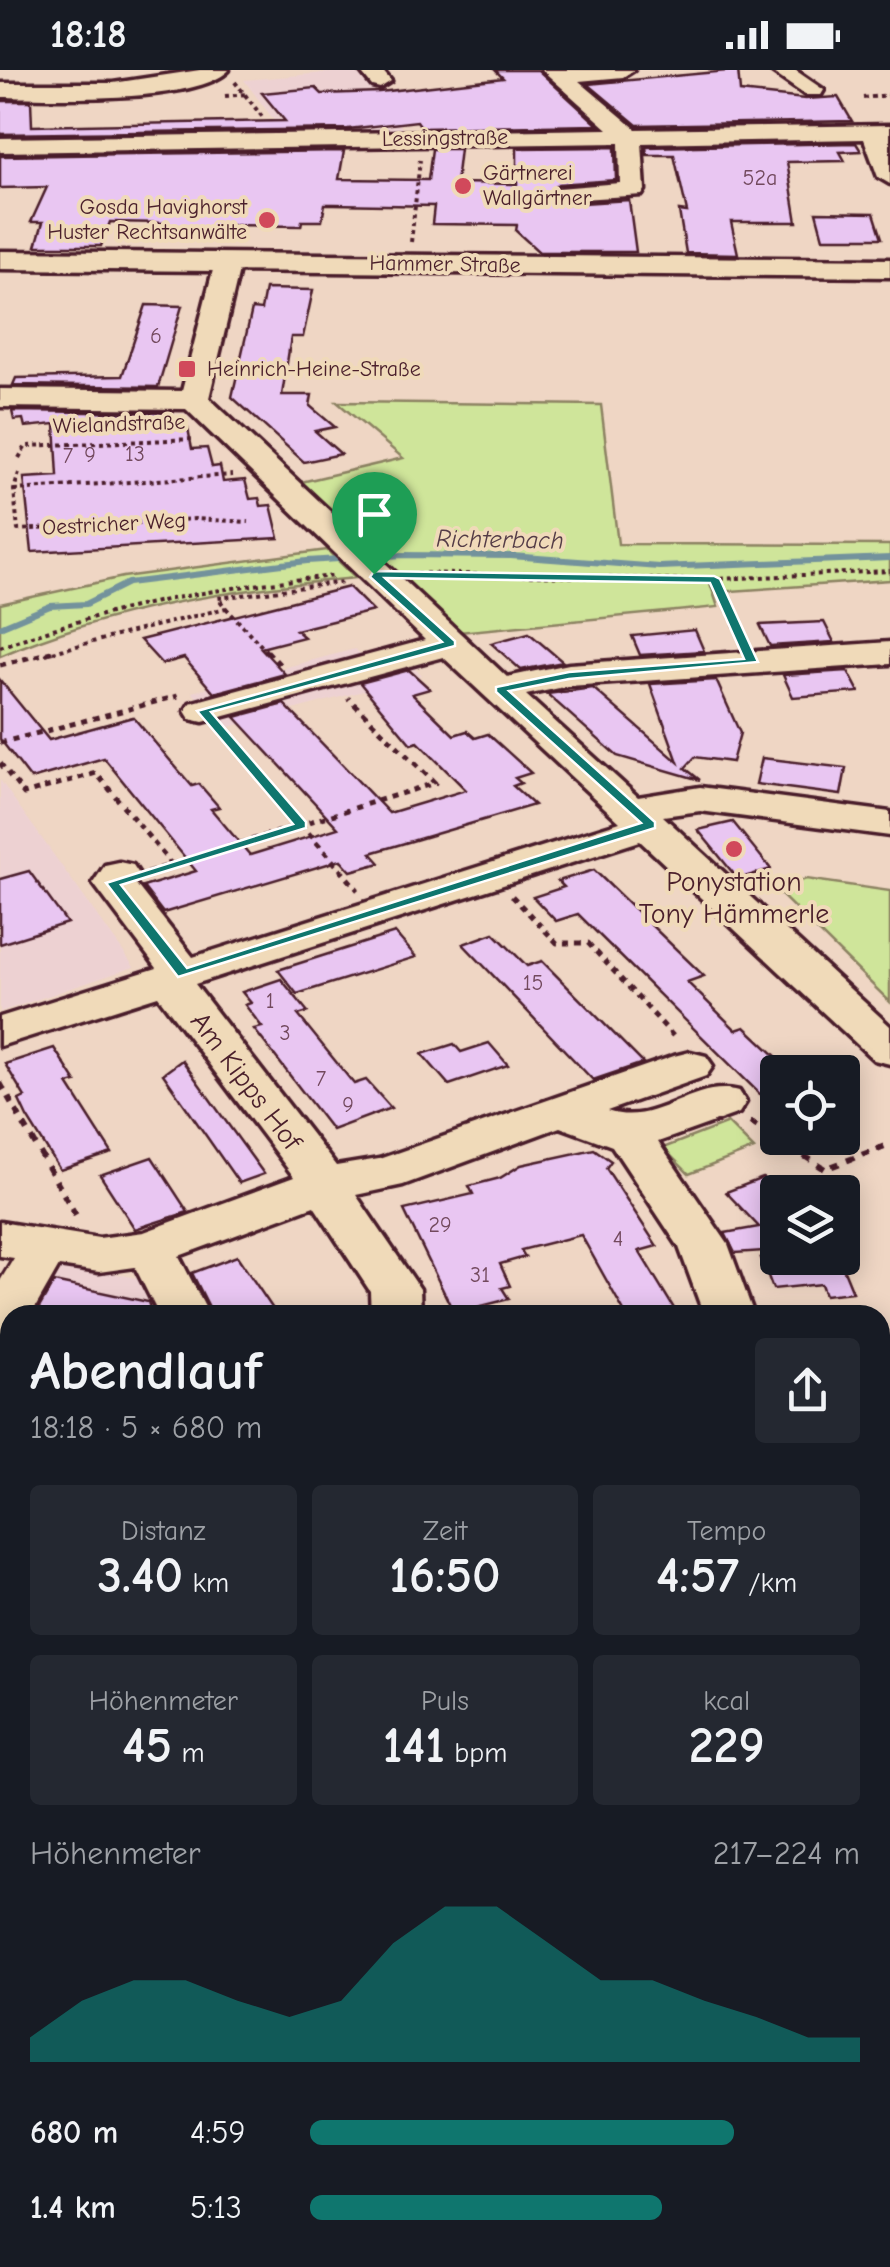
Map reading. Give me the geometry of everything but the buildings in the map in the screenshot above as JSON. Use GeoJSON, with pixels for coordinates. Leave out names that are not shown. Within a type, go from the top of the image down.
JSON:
{"type":"FeatureCollection","features":[{"type":"Feature","properties":{"kind":"main road","name":"Hammer Straße"},"geometry":{"type":"LineString","coordinates":[[0,260],[890,268]]}},
{"type":"Feature","properties":{"kind":"street"},"geometry":{"type":"LineString","coordinates":[[557,73],[623,70]]}},
{"type":"Feature","properties":{"kind":"street"},"geometry":{"type":"LineString","coordinates":[[780,70],[813,90]]}},
{"type":"Feature","properties":{"kind":"street"},"geometry":{"type":"LineString","coordinates":[[0,90],[68,80],[167,84],[216,71]]}},
{"type":"Feature","properties":{"kind":"street"},"geometry":{"type":"LineString","coordinates":[[557,73],[630,136],[633,190],[567,193]]}},
{"type":"Feature","properties":{"kind":"street"},"geometry":{"type":"LineString","coordinates":[[882,132],[890,177]]}},
{"type":"Feature","properties":{"kind":"street","name":"Lessingstraße"},"geometry":{"type":"LineString","coordinates":[[0,144],[882,132]]}},
{"type":"Feature","properties":{"kind":"street"},"geometry":{"type":"LineString","coordinates":[[194,400],[228,262]]}},
{"type":"Feature","properties":{"kind":"street"},"geometry":{"type":"LineString","coordinates":[[0,398],[194,400],[367,568],[642,817],[786,957],[890,1050]]}},
{"type":"Feature","properties":{"kind":"street"},"geometry":{"type":"LineString","coordinates":[[203,711],[450,644]]}},
{"type":"Feature","properties":{"kind":"street"},"geometry":{"type":"LineString","coordinates":[[500,689],[569,676],[890,653]]}},
{"type":"Feature","properties":{"kind":"street"},"geometry":{"type":"LineString","coordinates":[[0,1032],[378,914],[700,799],[890,824]]}},
{"type":"Feature","properties":{"kind":"street","name":"Am Kipps Hof"},"geometry":{"type":"LineString","coordinates":[[116,878],[176,976],[395,1290],[396,1305]]}},
{"type":"Feature","properties":{"kind":"street"},"geometry":{"type":"LineString","coordinates":[[5,1305],[22,1243],[99,1254],[150,1248],[324,1184],[386,1174],[676,1071],[709,1107],[629,1135]]}},
{"type":"Feature","properties":{"kind":"street"},"geometry":{"type":"LineString","coordinates":[[560,1111],[629,1135],[703,1244],[725,1305]]}},
{"type":"Feature","properties":{"kind":"street"},"geometry":{"type":"LineString","coordinates":[[150,1248],[179,1305]]}},
{"type":"Feature","properties":{"kind":"path"},"geometry":{"type":"LineString","coordinates":[[216,71],[238,84],[279,140]]}},
{"type":"Feature","properties":{"kind":"path"},"geometry":{"type":"LineString","coordinates":[[226,96],[247,94]]}},
{"type":"Feature","properties":{"kind":"path"},"geometry":{"type":"LineString","coordinates":[[862,98],[890,94]]}},
{"type":"Feature","properties":{"kind":"path"},"geometry":{"type":"LineString","coordinates":[[409,264],[423,138]]}},
{"type":"Feature","properties":{"kind":"path","name":"Wielandstraße"},"geometry":{"type":"LineString","coordinates":[[19,458],[26,446],[227,436]]}},
{"type":"Feature","properties":{"kind":"path","name":"Oestricher Weg"},"geometry":{"type":"LineString","coordinates":[[19,472],[14,490],[18,530],[195,519],[250,522]]}},
{"type":"Feature","properties":{"kind":"path","name":"Oestricher Weg"},"geometry":{"type":"LineString","coordinates":[[14,490],[267,472]]}},
{"type":"Feature","properties":{"kind":"path"},"geometry":{"type":"LineString","coordinates":[[116,878],[172,865],[435,784],[218,598],[367,568]]}},
{"type":"Feature","properties":{"kind":"path"},"geometry":{"type":"LineString","coordinates":[[0,647],[54,626],[186,592],[367,568],[714,579],[890,571]]}},
{"type":"Feature","properties":{"kind":"path"},"geometry":{"type":"LineString","coordinates":[[714,579],[752,662]]}},
{"type":"Feature","properties":{"kind":"path"},"geometry":{"type":"LineString","coordinates":[[0,665],[226,608]]}},
{"type":"Feature","properties":{"kind":"path"},"geometry":{"type":"LineString","coordinates":[[0,743],[187,694],[378,914]]}},
{"type":"Feature","properties":{"kind":"path"},"geometry":{"type":"LineString","coordinates":[[0,763],[24,794],[96,773],[172,865]]}},
{"type":"Feature","properties":{"kind":"path"},"geometry":{"type":"LineString","coordinates":[[0,1083],[59,1187]]}},
{"type":"Feature","properties":{"kind":"shaded area"},"geometry":{"type":"Polygon","coordinates":[[[358,70],[400,123],[402,134],[285,135],[244,80],[358,70]]]}},
{"type":"Feature","properties":{"kind":"shaded area"},"geometry":{"type":"Polygon","coordinates":[[[355,649],[366,659],[397,651],[422,675],[226,728],[192,692],[355,649]]]}},
{"type":"Feature","properties":{"kind":"shaded area"},"geometry":{"type":"Polygon","coordinates":[[[0,780],[134,967],[0,1012],[0,780]]]}},
{"type":"Feature","properties":{"kind":"shaded area"},"geometry":{"type":"Polygon","coordinates":[[[56,1262],[157,1282],[163,1305],[57,1305],[33,1300],[56,1262]]]}},
{"type":"Feature","properties":{"kind":"green space"},"geometry":{"type":"Polygon","coordinates":[[[337,402],[601,405],[618,544],[890,545],[890,580],[716,592],[710,583],[718,607],[459,632],[297,483],[403,458],[337,402]]]}},
{"type":"Feature","properties":{"kind":"green space"},"geometry":{"type":"Polygon","coordinates":[[[327,550],[356,578],[175,603],[87,625],[0,656],[0,604],[123,577],[327,550]]]}},
{"type":"Feature","properties":{"kind":"green space"},"geometry":{"type":"Polygon","coordinates":[[[806,879],[890,891],[890,1002],[776,890],[806,879]]]}},
{"type":"Feature","properties":{"kind":"green space"},"geometry":{"type":"Polygon","coordinates":[[[728,1123],[754,1149],[689,1174],[663,1148],[728,1123]]]}},
{"type":"Feature","properties":{"kind":"waterway","name":"Richterbach"},"geometry":{"type":"LineString","coordinates":[[0,627],[50,606],[86,604],[128,583],[307,561],[403,555],[511,556],[659,567],[890,558]]}},
{"type":"Feature","properties":{"kind":"place","name":"Gärtnerei Wallgärtner"},"geometry":{"type":"Point","coordinates":[463,186]}},
{"type":"Feature","properties":{"kind":"place","name":"Gosda Havighorst Huster Rechtsanwälte"},"geometry":{"type":"Point","coordinates":[267,220]}},
{"type":"Feature","properties":{"kind":"place","name":"Heinrich-Heine-Straße"},"geometry":{"type":"Point","coordinates":[187,369]}},
{"type":"Feature","properties":{"kind":"place","name":"Ponystation Tony Hämmerle"},"geometry":{"type":"Point","coordinates":[734,849]}},
{"type":"Feature","properties":{"kind":"route"},"geometry":{"type":"LineString","coordinates":[[374,574],[714,579],[752,662],[569,676],[500,689],[650,825],[184,974],[113,883],[301,825],[203,711],[450,644],[374,574]]}}]}
